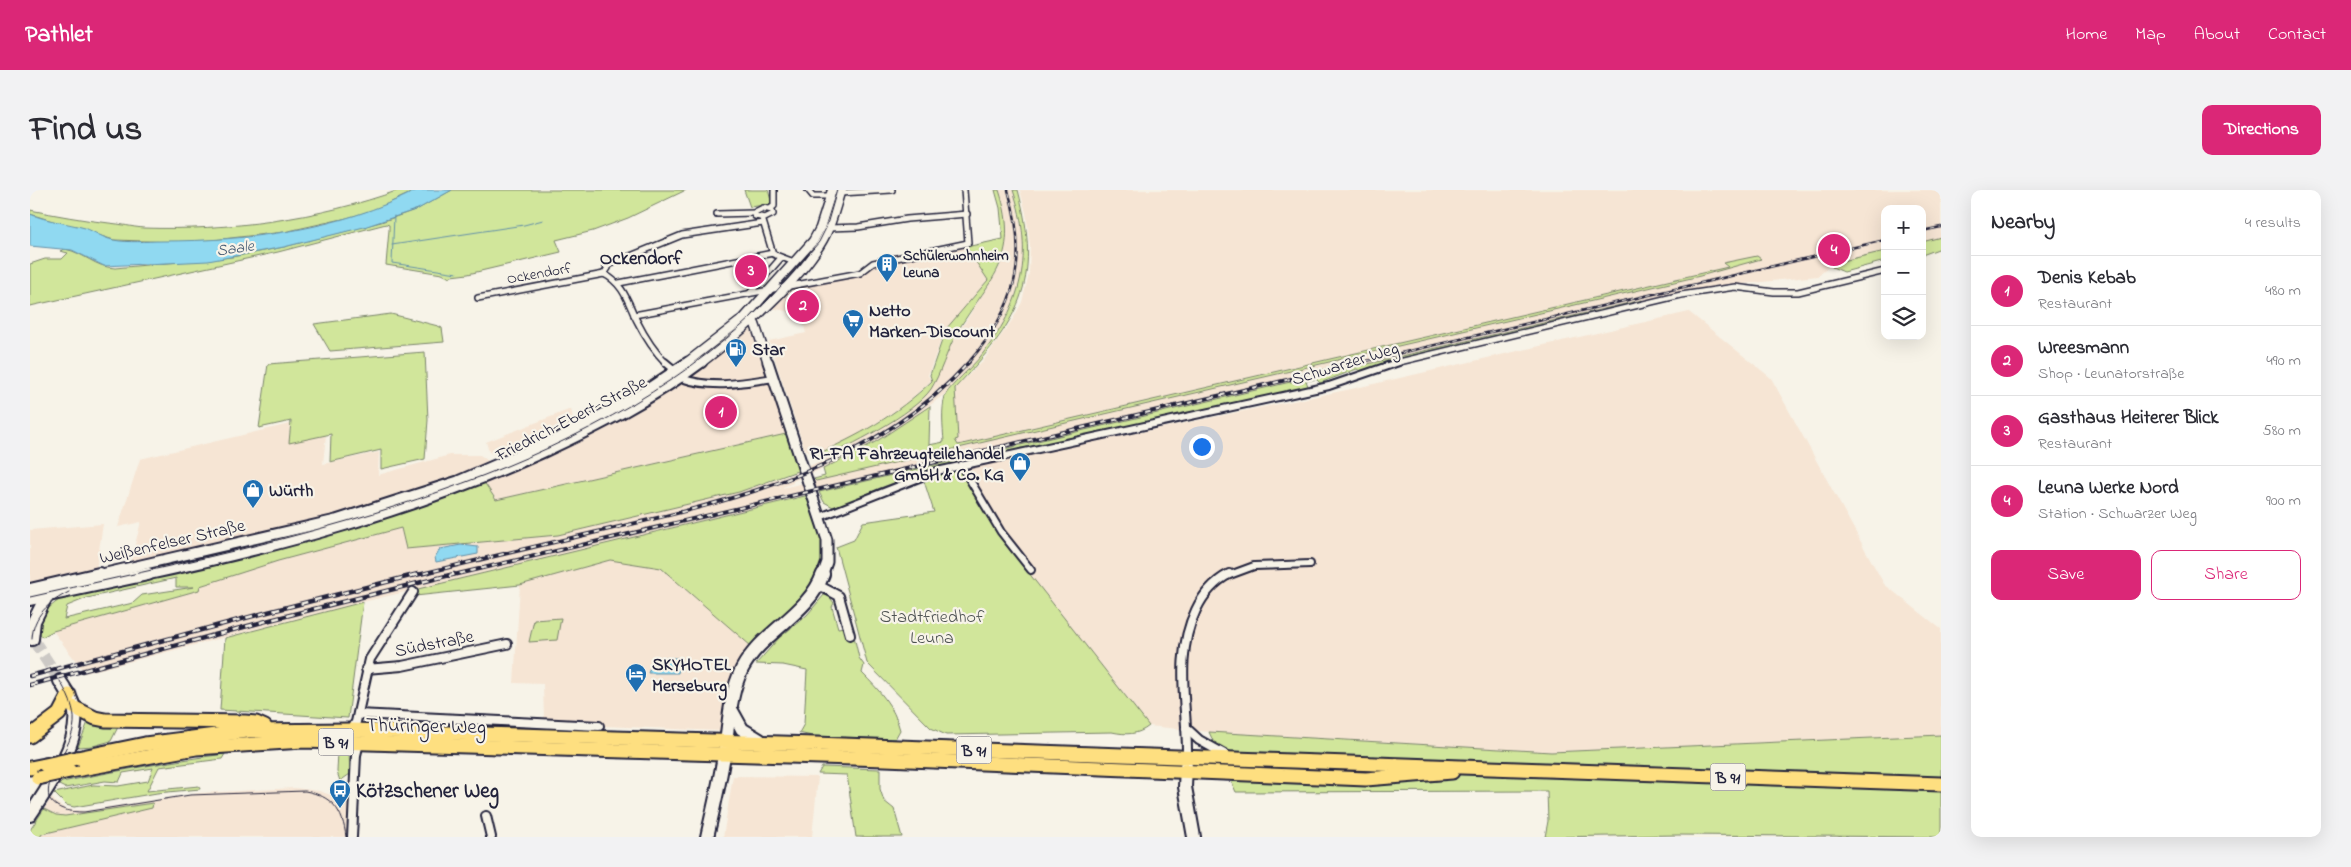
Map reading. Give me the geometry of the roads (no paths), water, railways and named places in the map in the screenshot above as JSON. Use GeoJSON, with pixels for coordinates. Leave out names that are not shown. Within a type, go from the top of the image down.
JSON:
{"type":"FeatureCollection","features":[{"type":"Feature","properties":{"kind":"main road","name":"Friedrich-Ebert-Straße"},"geometry":{"type":"LineString","coordinates":[[378,512],[460,488],[565,443],[623,413],[678,374],[748,320],[785,286],[819,246],[829,228],[836,192]]}},
{"type":"Feature","properties":{"kind":"main road","name":"Friedrich-Ebert-Straße"},"geometry":{"type":"LineString","coordinates":[[748,320],[768,290],[817,234],[836,192]]}},
{"type":"Feature","properties":{"kind":"main road"},"geometry":{"type":"LineString","coordinates":[[707,837],[731,709],[742,669],[770,633],[802,606],[818,585],[826,566],[827,540],[820,517],[755,324],[748,320]]}},
{"type":"Feature","properties":{"kind":"main road","name":"Weißenfelser Straße"},"geometry":{"type":"LineString","coordinates":[[30,599],[49,591],[281,543],[378,512]]}},
{"type":"Feature","properties":{"kind":"main road","name":"Weißenfelser Straße"},"geometry":{"type":"LineString","coordinates":[[30,590],[49,591]]}},
{"type":"Feature","properties":{"kind":"main road"},"geometry":{"type":"LineString","coordinates":[[32,639],[30,634],[32,621],[49,591]]}},
{"type":"Feature","properties":{"kind":"main road"},"geometry":{"type":"LineString","coordinates":[[30,815],[45,791],[70,740],[75,720],[71,701],[60,681]]}},
{"type":"Feature","properties":{"kind":"main road"},"geometry":{"type":"LineString","coordinates":[[71,701],[95,718],[105,720],[245,722],[256,723],[271,729]]}},
{"type":"Feature","properties":{"kind":"main road"},"geometry":{"type":"LineString","coordinates":[[30,736],[59,714],[71,701]]}},
{"type":"Feature","properties":{"kind":"main road"},"geometry":{"type":"LineString","coordinates":[[731,709],[734,719],[744,731],[754,738],[768,742]]}},
{"type":"Feature","properties":{"kind":"main road","name":"Thüringer Weg"},"geometry":{"type":"LineString","coordinates":[[33,775],[45,764],[145,744],[271,729],[552,737],[724,748]]}},
{"type":"Feature","properties":{"kind":"main road","name":"Thüringer Weg"},"geometry":{"type":"LineString","coordinates":[[33,775],[70,771],[196,748],[303,741],[724,748]]}},
{"type":"Feature","properties":{"kind":"main road","name":"B 91"},"geometry":{"type":"LineString","coordinates":[[724,748],[768,742],[1186,765],[1366,779],[1516,768]]}},
{"type":"Feature","properties":{"kind":"main road","name":"B 91"},"geometry":{"type":"LineString","coordinates":[[724,748],[885,759],[1186,765],[1235,759],[1941,784]]}},
{"type":"Feature","properties":{"kind":"main road"},"geometry":{"type":"LineString","coordinates":[[1186,765],[1186,792],[1194,837]]}},
{"type":"Feature","properties":{"kind":"street"},"geometry":{"type":"LineString","coordinates":[[717,214],[754,213],[759,209],[770,209],[774,206],[774,190]]}},
{"type":"Feature","properties":{"kind":"street"},"geometry":{"type":"LineString","coordinates":[[808,190],[813,196],[836,192],[892,190]]}},
{"type":"Feature","properties":{"kind":"street"},"geometry":{"type":"LineString","coordinates":[[634,315],[860,273],[874,263],[968,243],[964,190]]}},
{"type":"Feature","properties":{"kind":"street"},"geometry":{"type":"LineString","coordinates":[[770,209],[773,212],[771,216],[762,220],[689,233],[606,266],[608,268],[604,274],[619,283],[634,315],[656,353],[678,374],[693,383],[716,386],[774,378]]}},
{"type":"Feature","properties":{"kind":"street"},"geometry":{"type":"LineString","coordinates":[[754,213],[755,216],[762,220],[772,253],[780,259],[794,262]]}},
{"type":"Feature","properties":{"kind":"street"},"geometry":{"type":"LineString","coordinates":[[829,228],[858,227],[907,218],[966,214]]}},
{"type":"Feature","properties":{"kind":"street"},"geometry":{"type":"LineString","coordinates":[[619,283],[772,253]]}},
{"type":"Feature","properties":{"kind":"street"},"geometry":{"type":"LineString","coordinates":[[750,293],[780,259]]}},
{"type":"Feature","properties":{"kind":"street","name":"Schwarzer Weg"},"geometry":{"type":"LineString","coordinates":[[820,517],[937,471],[1024,454],[1329,386],[1404,360],[1681,295],[1735,287],[1774,292],[1798,292],[1881,272]]}},
{"type":"Feature","properties":{"kind":"street","name":"Ockendorf"},"geometry":{"type":"LineString","coordinates":[[478,298],[604,274]]}},
{"type":"Feature","properties":{"kind":"street"},"geometry":{"type":"LineString","coordinates":[[961,465],[1001,532],[1031,570]]}},
{"type":"Feature","properties":{"kind":"street"},"geometry":{"type":"LineString","coordinates":[[1186,765],[1186,728],[1182,680],[1183,651],[1197,608],[1209,588],[1224,576],[1241,569],[1260,566],[1310,564]]}},
{"type":"Feature","properties":{"kind":"street"},"geometry":{"type":"LineString","coordinates":[[818,585],[839,596],[850,635]]}},
{"type":"Feature","properties":{"kind":"street"},"geometry":{"type":"LineString","coordinates":[[351,730],[358,714],[366,669],[373,651],[413,592]]}},
{"type":"Feature","properties":{"kind":"street","name":"Südstraße"},"geometry":{"type":"LineString","coordinates":[[366,669],[402,666],[507,644]]}},
{"type":"Feature","properties":{"kind":"street","name":"Thüringer Weg"},"geometry":{"type":"LineString","coordinates":[[358,714],[599,726]]}},
{"type":"Feature","properties":{"kind":"street"},"geometry":{"type":"LineString","coordinates":[[552,737],[557,724]]}},
{"type":"Feature","properties":{"kind":"street"},"geometry":{"type":"LineString","coordinates":[[1186,728],[1211,748],[1235,759]]}},
{"type":"Feature","properties":{"kind":"street"},"geometry":{"type":"LineString","coordinates":[[352,837],[356,755],[359,743]]}},
{"type":"Feature","properties":{"kind":"street"},"geometry":{"type":"LineString","coordinates":[[486,816],[491,837]]}},
{"type":"Feature","properties":{"kind":"water","name":"Saale"},"geometry":{"type":"Polygon","coordinates":[[[417,190],[452,190],[418,209],[364,227],[284,247],[208,261],[104,266],[72,250],[30,246],[30,214],[85,228],[106,238],[119,241],[227,239],[325,224],[387,204],[417,190]]]}},
{"type":"Feature","properties":{"kind":"water"},"geometry":{"type":"Polygon","coordinates":[[[461,545],[478,547],[478,554],[436,562],[435,557],[440,549],[461,545]]]}},
{"type":"Feature","properties":{"kind":"water"},"geometry":{"type":"Polygon","coordinates":[[[660,658],[682,658],[678,673],[648,673],[650,668],[660,658]]]}},
{"type":"Feature","properties":{"kind":"waterway"},"geometry":{"type":"LineString","coordinates":[[393,245],[394,216]]}},
{"type":"Feature","properties":{"kind":"waterway"},"geometry":{"type":"LineString","coordinates":[[393,245],[524,225],[543,220]]}},
{"type":"Feature","properties":{"kind":"waterway"},"geometry":{"type":"LineString","coordinates":[[393,245],[392,263],[457,273]]}},
{"type":"Feature","properties":{"kind":"tunnel"},"geometry":{"type":"LineString","coordinates":[[34,641],[60,681]]}},
{"type":"Feature","properties":{"kind":"tram line"},"geometry":{"type":"LineString","coordinates":[[30,597],[210,557],[303,533],[395,506],[485,475],[571,437],[653,392],[727,338],[752,316],[819,242],[826,228],[837,190]]}},
{"type":"Feature","properties":{"kind":"tram line"},"geometry":{"type":"LineString","coordinates":[[32,639],[35,623],[43,610],[69,592]]}},
{"type":"Feature","properties":{"kind":"tram line"},"geometry":{"type":"LineString","coordinates":[[60,681],[68,695],[74,718],[71,737],[50,782],[48,794],[52,802],[60,808],[84,812],[190,795],[305,791],[322,796],[334,806],[342,819],[346,837]]}},
{"type":"Feature","properties":{"kind":"railway"},"geometry":{"type":"LineString","coordinates":[[968,363],[997,323],[1007,303],[1014,282],[1017,261],[1017,239],[1008,190]]}},
{"type":"Feature","properties":{"kind":"railway"},"geometry":{"type":"LineString","coordinates":[[1926,230],[1941,227]]}},
{"type":"Feature","properties":{"kind":"railway"},"geometry":{"type":"LineString","coordinates":[[1358,363],[1881,241]]}},
{"type":"Feature","properties":{"kind":"railway"},"geometry":{"type":"LineString","coordinates":[[449,576],[1363,362]]}},
{"type":"Feature","properties":{"kind":"railway"},"geometry":{"type":"LineString","coordinates":[[413,576],[698,508],[797,476],[845,454],[890,429],[931,399],[968,363]]}},
{"type":"Feature","properties":{"kind":"railway"},"geometry":{"type":"LineString","coordinates":[[30,676],[418,574]]}},
{"type":"Feature","properties":{"kind":"railway"},"geometry":{"type":"LineString","coordinates":[[30,685],[270,620],[454,574]]}},
{"type":"Feature","properties":{"kind":"place","name":"Leuna Werke Nord"},"geometry":{"type":"Point","coordinates":[1834,250]}},
{"type":"Feature","properties":{"kind":"place","name":"Gasthaus Heiterer Blick"},"geometry":{"type":"Point","coordinates":[751,271]}},
{"type":"Feature","properties":{"kind":"place","name":"Schülerwohnheim Leuna"},"geometry":{"type":"Point","coordinates":[887,283]}},
{"type":"Feature","properties":{"kind":"place","name":"Wreesmann"},"geometry":{"type":"Point","coordinates":[803,306]}},
{"type":"Feature","properties":{"kind":"place","name":"Netto Marken-Discount"},"geometry":{"type":"Point","coordinates":[853,339]}},
{"type":"Feature","properties":{"kind":"place","name":"Star"},"geometry":{"type":"Point","coordinates":[736,368]}},
{"type":"Feature","properties":{"kind":"place","name":"Denis Kebab"},"geometry":{"type":"Point","coordinates":[721,412]}},
{"type":"Feature","properties":{"kind":"place","name":"RI-FA Fahrzeugteilehandel GmbH & Co. KG"},"geometry":{"type":"Point","coordinates":[1020,482]}},
{"type":"Feature","properties":{"kind":"place","name":"Würth"},"geometry":{"type":"Point","coordinates":[253,509]}},
{"type":"Feature","properties":{"kind":"place","name":"SKYHOTEL Merseburg"},"geometry":{"type":"Point","coordinates":[636,693]}},
{"type":"Feature","properties":{"kind":"place","name":"Kötzschener Weg"},"geometry":{"type":"Point","coordinates":[340,809]}},
{"type":"Feature","properties":{"kind":"district","name":"Ockendorf"},"geometry":{"type":"Point","coordinates":[641,257]}},
{"type":"Feature","properties":{"kind":"park label","name":"Stadtfriedhof Leuna"},"geometry":{"type":"Point","coordinates":[932,626]}}]}
